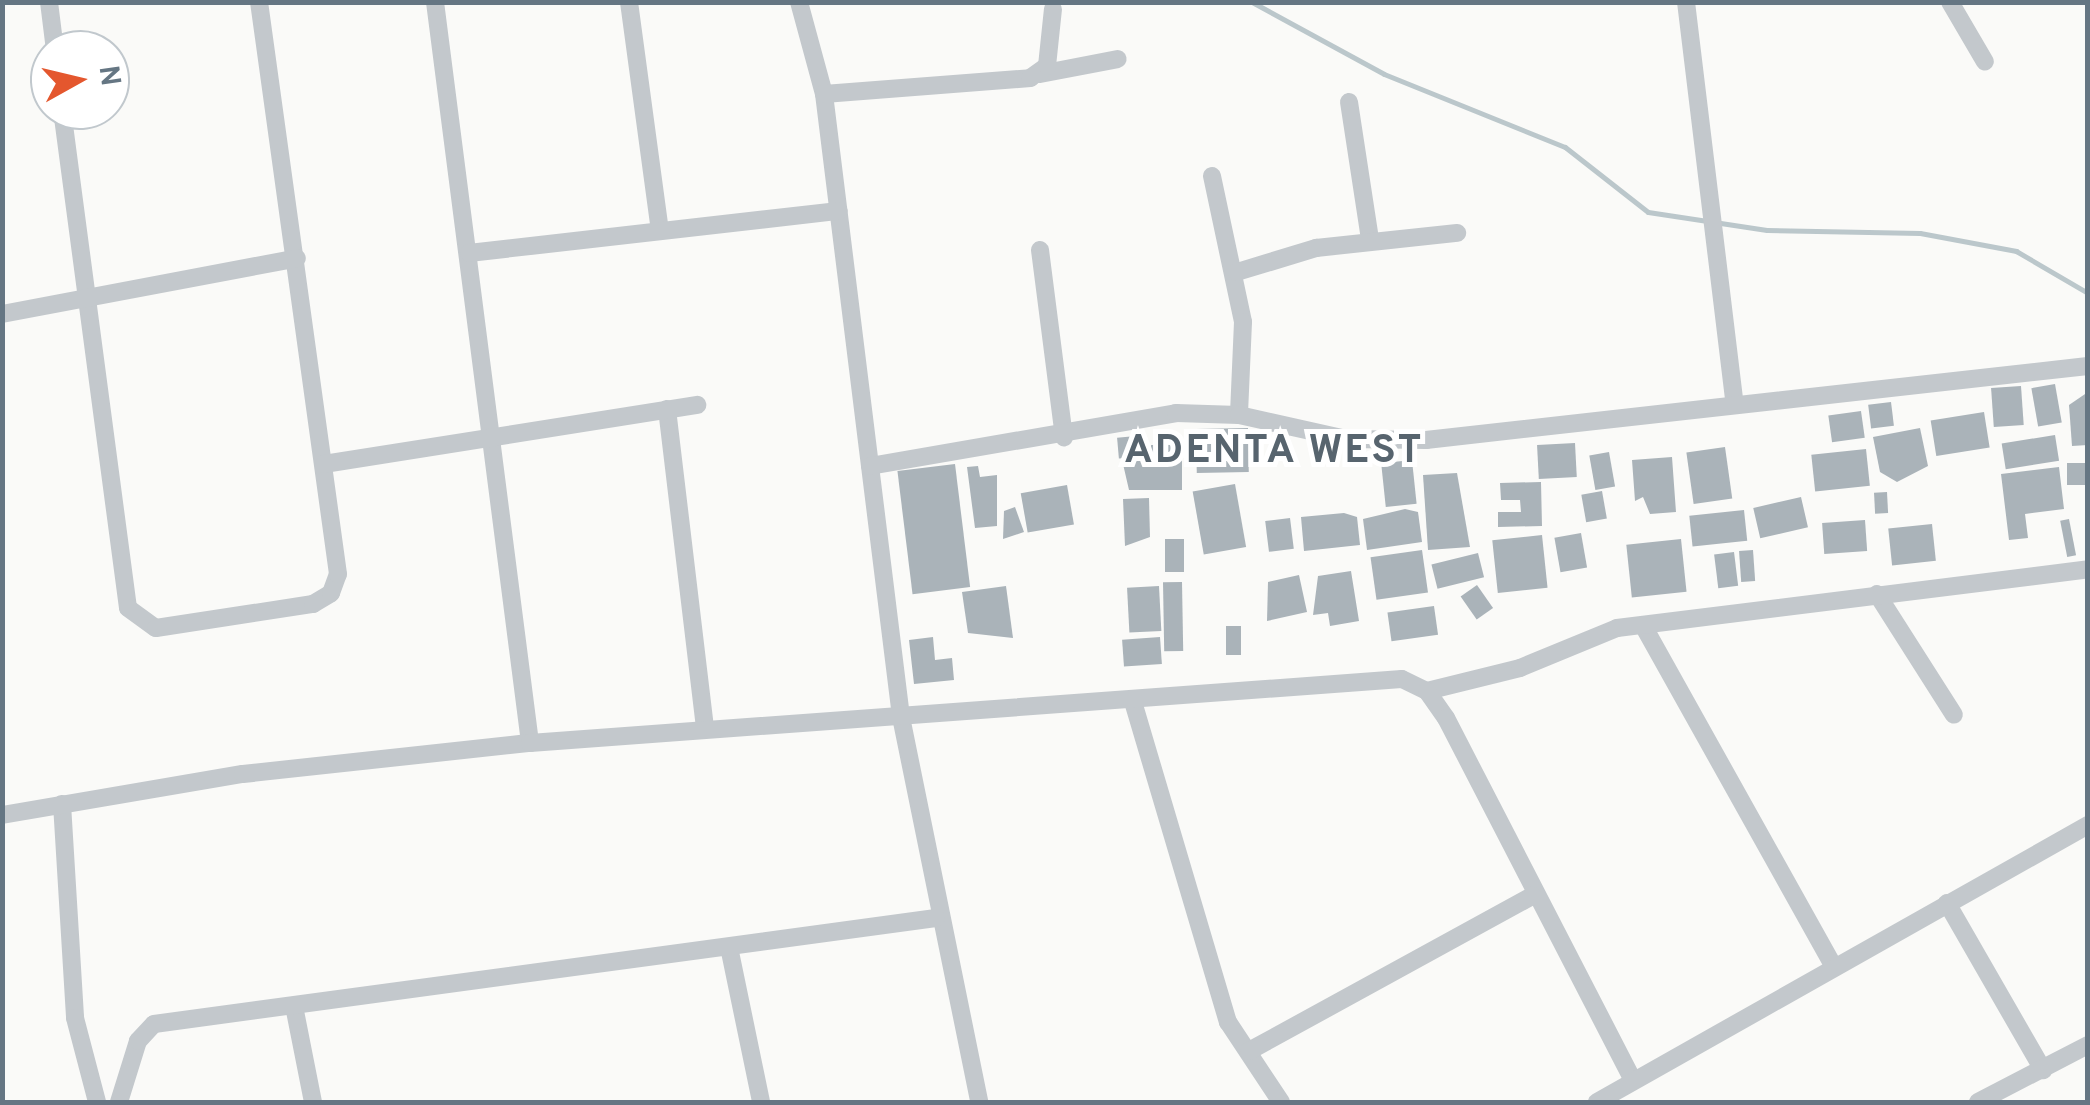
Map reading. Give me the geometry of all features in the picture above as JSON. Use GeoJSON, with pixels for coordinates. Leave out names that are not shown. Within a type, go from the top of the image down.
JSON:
{"type":"FeatureCollection","features":[{"type":"Feature","properties":{"kind":"street"},"geometry":{"type":"LineString","coordinates":[[49,2],[52,30]]}},
{"type":"Feature","properties":{"kind":"street"},"geometry":{"type":"LineString","coordinates":[[65,130],[128,608],[138,623],[313,604],[331,593],[338,574],[260,2]]}},
{"type":"Feature","properties":{"kind":"street"},"geometry":{"type":"LineString","coordinates":[[435,2],[495,440],[530,743]]}},
{"type":"Feature","properties":{"kind":"street"},"geometry":{"type":"LineString","coordinates":[[629,2],[660,231]]}},
{"type":"Feature","properties":{"kind":"street"},"geometry":{"type":"LineString","coordinates":[[799,2],[824,94],[900,717],[936,918],[979,1102]]}},
{"type":"Feature","properties":{"kind":"street"},"geometry":{"type":"LineString","coordinates":[[1686,2],[1734,400]]}},
{"type":"Feature","properties":{"kind":"street"},"geometry":{"type":"LineString","coordinates":[[1950,2],[1985,62]]}},
{"type":"Feature","properties":{"kind":"street"},"geometry":{"type":"LineString","coordinates":[[1040,74],[1053,9]]}},
{"type":"Feature","properties":{"kind":"street"},"geometry":{"type":"LineString","coordinates":[[824,94],[1005,84],[1118,60]]}},
{"type":"Feature","properties":{"kind":"street"},"geometry":{"type":"LineString","coordinates":[[1349,102],[1370,240]]}},
{"type":"Feature","properties":{"kind":"street"},"geometry":{"type":"LineString","coordinates":[[1212,176],[1237,272],[1246,372],[1240,415]]}},
{"type":"Feature","properties":{"kind":"street"},"geometry":{"type":"LineString","coordinates":[[469,253],[839,210]]}},
{"type":"Feature","properties":{"kind":"street"},"geometry":{"type":"LineString","coordinates":[[1237,272],[1370,240],[1457,233]]}},
{"type":"Feature","properties":{"kind":"street"},"geometry":{"type":"LineString","coordinates":[[1040,250],[1064,437]]}},
{"type":"Feature","properties":{"kind":"street"},"geometry":{"type":"LineString","coordinates":[[2,314],[296,258]]}},
{"type":"Feature","properties":{"kind":"street"},"geometry":{"type":"LineString","coordinates":[[870,466],[1064,437],[1176,412],[1240,415],[1346,439],[1426,440],[1734,400],[2088,366]]}},
{"type":"Feature","properties":{"kind":"street"},"geometry":{"type":"LineString","coordinates":[[324,464],[697,406]]}},
{"type":"Feature","properties":{"kind":"street"},"geometry":{"type":"LineString","coordinates":[[668,409],[705,729]]}},
{"type":"Feature","properties":{"kind":"street"},"geometry":{"type":"LineString","coordinates":[[2,815],[530,743],[1134,705],[1364,676],[1428,691],[1644,627],[2088,569]]}},
{"type":"Feature","properties":{"kind":"street"},"geometry":{"type":"LineString","coordinates":[[1877,594],[1954,716]]}},
{"type":"Feature","properties":{"kind":"street"},"geometry":{"type":"LineString","coordinates":[[1644,627],[1834,967]]}},
{"type":"Feature","properties":{"kind":"street"},"geometry":{"type":"LineString","coordinates":[[1428,691],[1532,896],[1632,1079]]}},
{"type":"Feature","properties":{"kind":"street"},"geometry":{"type":"LineString","coordinates":[[1134,705],[1228,1022],[1281,1102]]}},
{"type":"Feature","properties":{"kind":"street"},"geometry":{"type":"LineString","coordinates":[[62,804],[75,1018],[98,1102]]}},
{"type":"Feature","properties":{"kind":"street"},"geometry":{"type":"LineString","coordinates":[[1602,1101],[1632,1079],[2088,826]]}},
{"type":"Feature","properties":{"kind":"street"},"geometry":{"type":"LineString","coordinates":[[1248,1051],[1532,896]]}},
{"type":"Feature","properties":{"kind":"street"},"geometry":{"type":"LineString","coordinates":[[1948,903],[2042,1070]]}},
{"type":"Feature","properties":{"kind":"street"},"geometry":{"type":"LineString","coordinates":[[118,1102],[138,1041],[154,1024],[936,918]]}},
{"type":"Feature","properties":{"kind":"street"},"geometry":{"type":"LineString","coordinates":[[729,947],[760,1102]]}},
{"type":"Feature","properties":{"kind":"street"},"geometry":{"type":"LineString","coordinates":[[294,1006],[313,1102]]}},
{"type":"Feature","properties":{"kind":"street"},"geometry":{"type":"LineString","coordinates":[[1978,1102],[2088,1045]]}},
{"type":"Feature","properties":{"kind":"building"},"geometry":{"type":"Polygon","coordinates":[[[2055,384],[2062,422],[2038,427],[2031,388],[2055,384]]]}},
{"type":"Feature","properties":{"kind":"building"},"geometry":{"type":"Polygon","coordinates":[[[2021,386],[2024,425],[1994,427],[1991,388],[2021,386]]]}},
{"type":"Feature","properties":{"kind":"building"},"geometry":{"type":"Polygon","coordinates":[[[2088,392],[2088,445],[2072,446],[2069,405],[2088,392]]]}},
{"type":"Feature","properties":{"kind":"building"},"geometry":{"type":"Polygon","coordinates":[[[1891,402],[1894,426],[1871,429],[1868,405],[1891,402]]]}},
{"type":"Feature","properties":{"kind":"building"},"geometry":{"type":"Polygon","coordinates":[[[1861,411],[1865,438],[1832,442],[1828,416],[1861,411]]]}},
{"type":"Feature","properties":{"kind":"building"},"geometry":{"type":"Polygon","coordinates":[[[1984,412],[1990,448],[1936,456],[1931,420],[1984,412]]]}},
{"type":"Feature","properties":{"kind":"building"},"geometry":{"type":"Polygon","coordinates":[[[1248,428],[1249,472],[1197,473],[1196,429],[1248,428]]]}},
{"type":"Feature","properties":{"kind":"building"},"geometry":{"type":"Polygon","coordinates":[[[1920,428],[1928,466],[1897,482],[1880,472],[1873,437],[1920,428]]]}},
{"type":"Feature","properties":{"kind":"building"},"geometry":{"type":"Polygon","coordinates":[[[2055,435],[2059,461],[2006,469],[2002,443],[2055,435]]]}},
{"type":"Feature","properties":{"kind":"building"},"geometry":{"type":"Polygon","coordinates":[[[1136,436],[1138,457],[1119,459],[1117,438],[1136,436]]]}},
{"type":"Feature","properties":{"kind":"building"},"geometry":{"type":"Polygon","coordinates":[[[1575,443],[1577,477],[1539,479],[1537,445],[1575,443]]]}},
{"type":"Feature","properties":{"kind":"building"},"geometry":{"type":"Polygon","coordinates":[[[1151,445],[1182,445],[1182,490],[1129,490],[1123,464],[1151,458],[1151,445]]]}},
{"type":"Feature","properties":{"kind":"building"},"geometry":{"type":"Polygon","coordinates":[[[1725,447],[1732,498],[1694,504],[1686,452],[1725,447]]]}},
{"type":"Feature","properties":{"kind":"building"},"geometry":{"type":"Polygon","coordinates":[[[1866,449],[1870,486],[1815,492],[1811,455],[1866,449]]]}},
{"type":"Feature","properties":{"kind":"building"},"geometry":{"type":"Polygon","coordinates":[[[1609,452],[1615,486],[1595,490],[1589,455],[1609,452]]]}},
{"type":"Feature","properties":{"kind":"building"},"geometry":{"type":"Polygon","coordinates":[[[1672,457],[1676,512],[1650,514],[1643,497],[1635,501],[1632,460],[1672,457]]]}},
{"type":"Feature","properties":{"kind":"building"},"geometry":{"type":"Polygon","coordinates":[[[1412,460],[1417,504],[1386,507],[1381,463],[1412,460]]]}},
{"type":"Feature","properties":{"kind":"building"},"geometry":{"type":"Polygon","coordinates":[[[2067,463],[2088,463],[2088,485],[2067,485],[2067,463]]]}},
{"type":"Feature","properties":{"kind":"building"},"geometry":{"type":"Polygon","coordinates":[[[955,464],[970,587],[913,594],[897,471],[955,464]]]}},
{"type":"Feature","properties":{"kind":"building"},"geometry":{"type":"Polygon","coordinates":[[[978,466],[980,477],[997,475],[997,526],[975,528],[967,467],[978,466]]]}},
{"type":"Feature","properties":{"kind":"building"},"geometry":{"type":"Polygon","coordinates":[[[2059,467],[2064,509],[2025,514],[2028,538],[2009,540],[2001,474],[2059,467]]]}},
{"type":"Feature","properties":{"kind":"building"},"geometry":{"type":"Polygon","coordinates":[[[1457,473],[1470,547],[1428,550],[1423,475],[1457,473]]]}},
{"type":"Feature","properties":{"kind":"building"},"geometry":{"type":"Polygon","coordinates":[[[1541,482],[1542,526],[1498,527],[1498,512],[1521,512],[1520,500],[1501,500],[1500,483],[1541,482]]]}},
{"type":"Feature","properties":{"kind":"building"},"geometry":{"type":"Polygon","coordinates":[[[1235,484],[1246,547],[1204,554],[1193,491],[1235,484]]]}},
{"type":"Feature","properties":{"kind":"building"},"geometry":{"type":"Polygon","coordinates":[[[1067,485],[1074,524],[1028,533],[1021,493],[1067,485]]]}},
{"type":"Feature","properties":{"kind":"building"},"geometry":{"type":"Polygon","coordinates":[[[1602,491],[1607,519],[1586,522],[1581,495],[1602,491]]]}},
{"type":"Feature","properties":{"kind":"building"},"geometry":{"type":"Polygon","coordinates":[[[1887,492],[1888,513],[1875,514],[1874,493],[1887,492]]]}},
{"type":"Feature","properties":{"kind":"building"},"geometry":{"type":"Polygon","coordinates":[[[1801,497],[1808,527],[1760,538],[1753,508],[1801,497]]]}},
{"type":"Feature","properties":{"kind":"building"},"geometry":{"type":"Polygon","coordinates":[[[1149,498],[1150,537],[1125,546],[1123,499],[1149,498]]]}},
{"type":"Feature","properties":{"kind":"building"},"geometry":{"type":"Polygon","coordinates":[[[1015,507],[1024,532],[1003,539],[1004,511],[1015,507]]]}},
{"type":"Feature","properties":{"kind":"building"},"geometry":{"type":"Polygon","coordinates":[[[1405,509],[1418,512],[1422,542],[1367,550],[1363,519],[1405,509]]]}},
{"type":"Feature","properties":{"kind":"building"},"geometry":{"type":"Polygon","coordinates":[[[1744,510],[1747,541],[1693,547],[1689,516],[1744,510]]]}},
{"type":"Feature","properties":{"kind":"building"},"geometry":{"type":"Polygon","coordinates":[[[1344,513],[1357,517],[1360,545],[1304,551],[1301,517],[1344,513]]]}},
{"type":"Feature","properties":{"kind":"building"},"geometry":{"type":"Polygon","coordinates":[[[1290,518],[1294,549],[1269,552],[1265,521],[1290,518]]]}},
{"type":"Feature","properties":{"kind":"building"},"geometry":{"type":"Polygon","coordinates":[[[2069,519],[2076,555],[2067,557],[2060,521],[2069,519]]]}},
{"type":"Feature","properties":{"kind":"building"},"geometry":{"type":"Polygon","coordinates":[[[1865,520],[1867,551],[1824,554],[1822,523],[1865,520]]]}},
{"type":"Feature","properties":{"kind":"building"},"geometry":{"type":"Polygon","coordinates":[[[1932,524],[1936,561],[1892,565],[1888,529],[1932,524]]]}},
{"type":"Feature","properties":{"kind":"building"},"geometry":{"type":"Polygon","coordinates":[[[1581,533],[1587,567],[1560,572],[1554,538],[1581,533]]]}},
{"type":"Feature","properties":{"kind":"building"},"geometry":{"type":"Polygon","coordinates":[[[1542,535],[1548,588],[1498,593],[1492,540],[1542,535]]]}},
{"type":"Feature","properties":{"kind":"building"},"geometry":{"type":"Polygon","coordinates":[[[1165,539],[1184,539],[1184,572],[1165,572],[1165,539]]]}},
{"type":"Feature","properties":{"kind":"building"},"geometry":{"type":"Polygon","coordinates":[[[1681,539],[1687,592],[1632,597],[1626,545],[1681,539]]]}},
{"type":"Feature","properties":{"kind":"building"},"geometry":{"type":"Polygon","coordinates":[[[1422,550],[1428,593],[1376,600],[1371,557],[1422,550]]]}},
{"type":"Feature","properties":{"kind":"building"},"geometry":{"type":"Polygon","coordinates":[[[1753,550],[1755,581],[1741,582],[1739,551],[1753,550]]]}},
{"type":"Feature","properties":{"kind":"building"},"geometry":{"type":"Polygon","coordinates":[[[1734,552],[1738,586],[1718,588],[1714,554],[1734,552]]]}},
{"type":"Feature","properties":{"kind":"building"},"geometry":{"type":"Polygon","coordinates":[[[1478,553],[1484,577],[1437,589],[1431,565],[1478,553]]]}},
{"type":"Feature","properties":{"kind":"building"},"geometry":{"type":"Polygon","coordinates":[[[1351,571],[1359,621],[1330,626],[1328,613],[1313,615],[1318,576],[1351,571]]]}},
{"type":"Feature","properties":{"kind":"building"},"geometry":{"type":"Polygon","coordinates":[[[1299,575],[1307,612],[1267,621],[1268,582],[1299,575]]]}},
{"type":"Feature","properties":{"kind":"building"},"geometry":{"type":"Polygon","coordinates":[[[1163,582],[1182,582],[1183,651],[1164,651],[1163,582]]]}},
{"type":"Feature","properties":{"kind":"building"},"geometry":{"type":"Polygon","coordinates":[[[1477,585],[1493,608],[1477,619],[1461,596],[1477,585]]]}},
{"type":"Feature","properties":{"kind":"building"},"geometry":{"type":"Polygon","coordinates":[[[1006,586],[1013,638],[968,633],[962,592],[1006,586]]]}},
{"type":"Feature","properties":{"kind":"building"},"geometry":{"type":"Polygon","coordinates":[[[1159,586],[1161,631],[1129,633],[1127,588],[1159,586]]]}},
{"type":"Feature","properties":{"kind":"building"},"geometry":{"type":"Polygon","coordinates":[[[1434,606],[1438,635],[1391,641],[1387,613],[1434,606]]]}},
{"type":"Feature","properties":{"kind":"building"},"geometry":{"type":"Polygon","coordinates":[[[1226,626],[1241,626],[1241,655],[1226,655],[1226,626]]]}},
{"type":"Feature","properties":{"kind":"building"},"geometry":{"type":"Polygon","coordinates":[[[933,637],[935,660],[952,658],[954,680],[914,684],[909,640],[933,637]]]}},
{"type":"Feature","properties":{"kind":"building"},"geometry":{"type":"Polygon","coordinates":[[[1160,637],[1162,664],[1124,667],[1122,640],[1160,637]]]}},
{"type":"Feature","properties":{"kind":"waterway"},"geometry":{"type":"LineString","coordinates":[[1252,2],[1384,74],[1565,147],[1648,212],[1767,230],[1920,233],[2016,251],[2088,293]]}},
{"type":"Feature","properties":{"kind":"district","name":"ADENTA WEST"},"geometry":{"type":"Point","coordinates":[1274,452]}}]}
